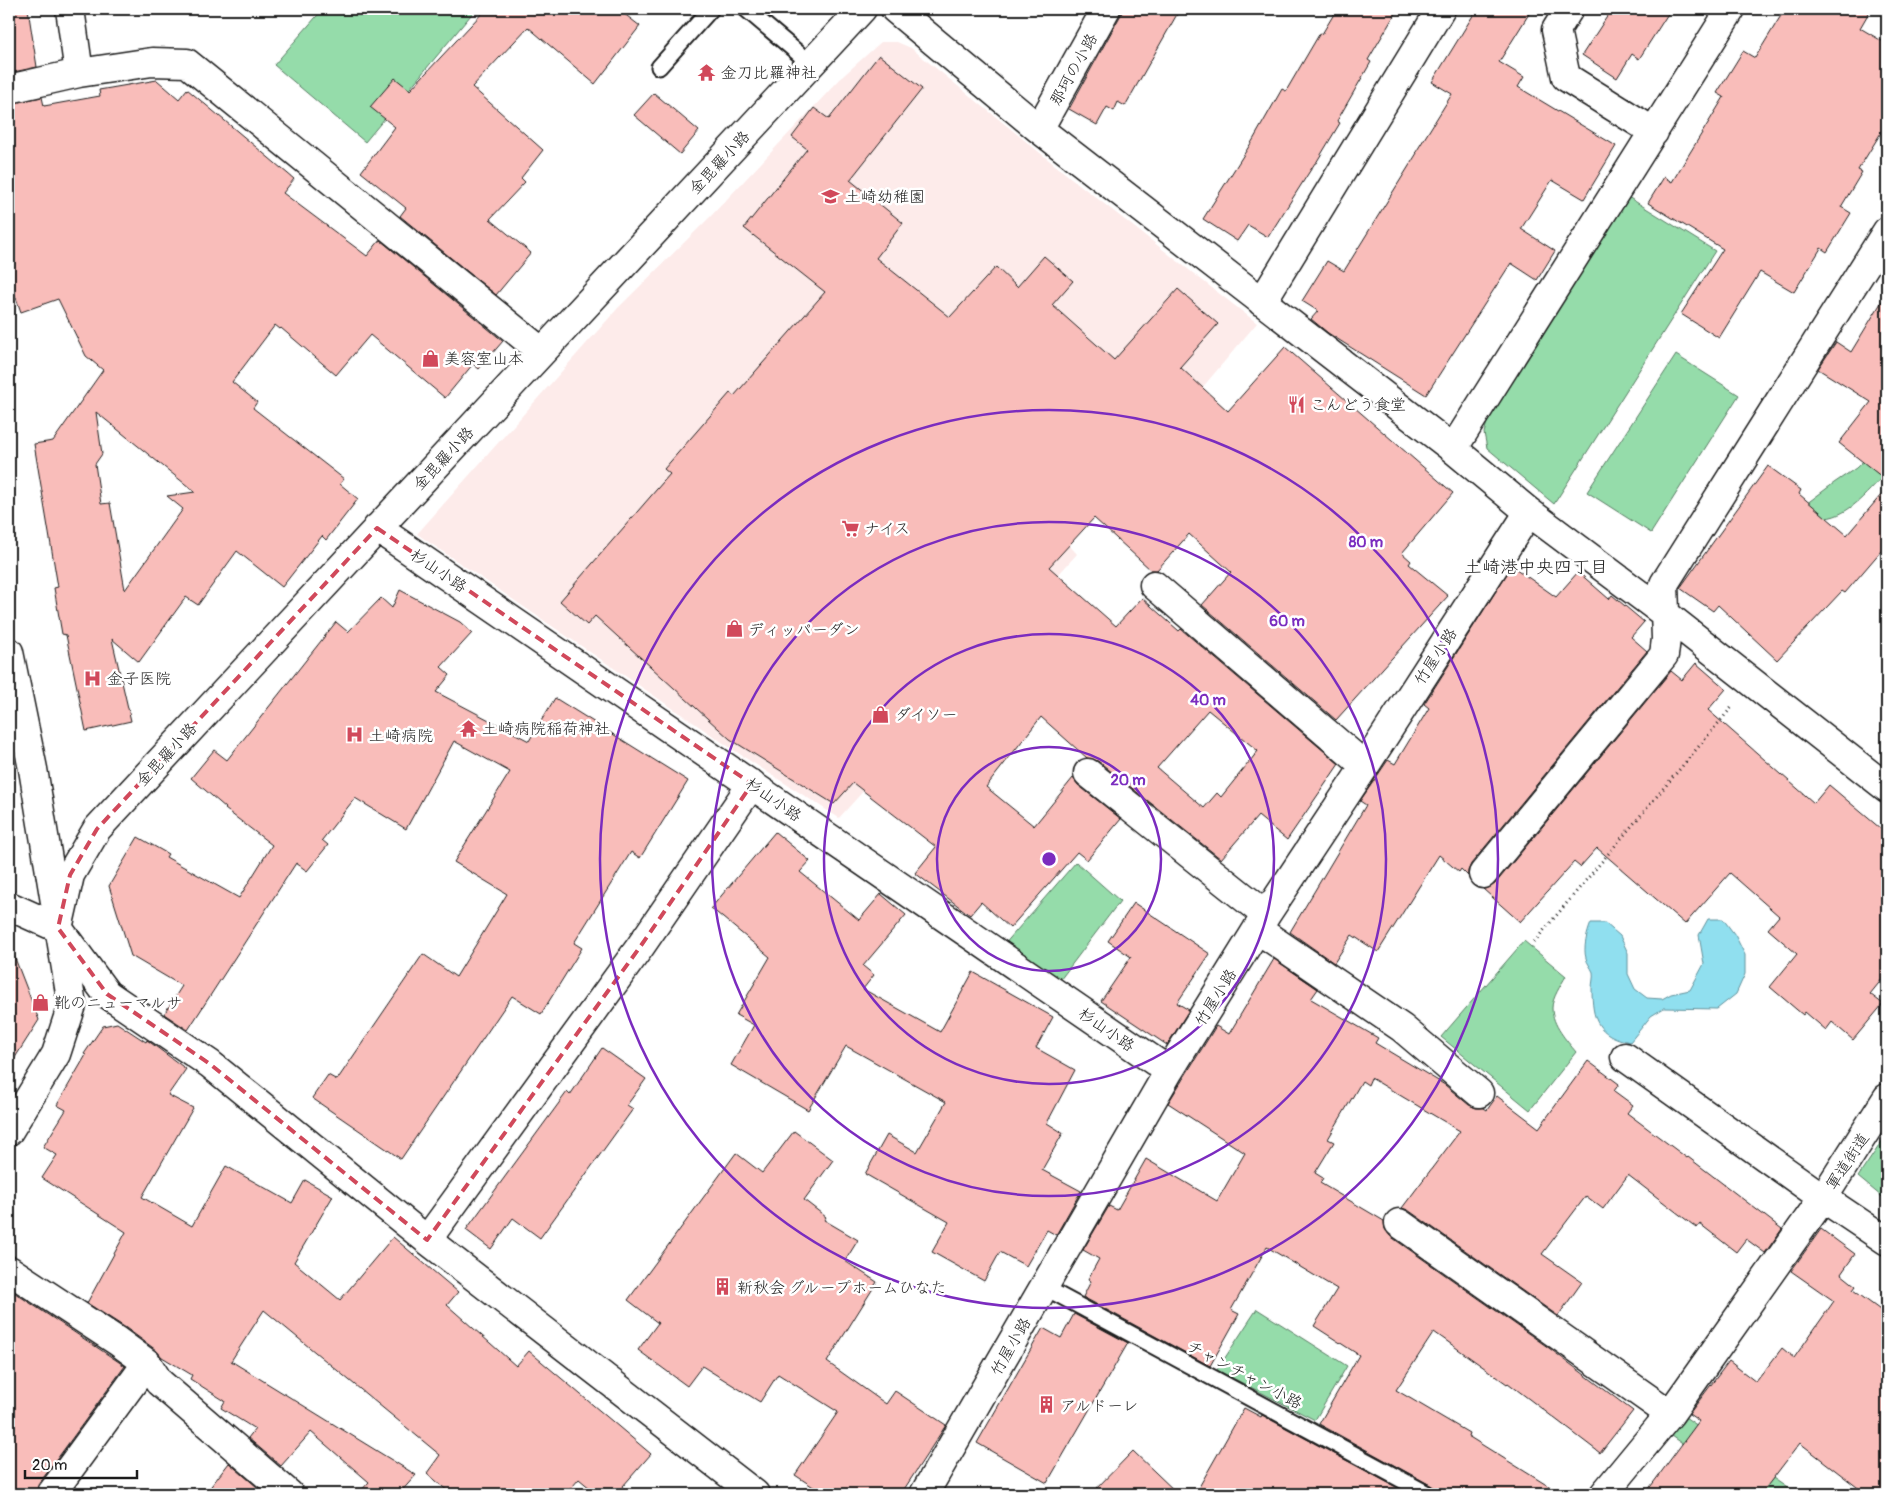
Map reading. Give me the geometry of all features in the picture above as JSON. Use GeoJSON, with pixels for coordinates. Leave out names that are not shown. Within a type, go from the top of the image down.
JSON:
{"type":"FeatureCollection","features":[{"type":"Feature","properties":{"kind":"street"},"geometry":{"type":"LineString","coordinates":[[70,9],[79,73]]}},
{"type":"Feature","properties":{"kind":"street","name":"金毘羅小路"},"geometry":{"type":"LineString","coordinates":[[58,928],[70,875],[96,829],[862,9]]}},
{"type":"Feature","properties":{"kind":"street"},"geometry":{"type":"LineString","coordinates":[[895,9],[1039,129],[1454,449],[1528,512],[1664,613],[1887,788]]}},
{"type":"Feature","properties":{"kind":"street","name":"那珂の小路"},"geometry":{"type":"LineString","coordinates":[[1039,129],[1106,9]]}},
{"type":"Feature","properties":{"kind":"street"},"geometry":{"type":"LineString","coordinates":[[1262,302],[1441,9]]}},
{"type":"Feature","properties":{"kind":"street"},"geometry":{"type":"LineString","coordinates":[[1569,9],[1556,30],[1566,77],[1654,132]]}},
{"type":"Feature","properties":{"kind":"street"},"geometry":{"type":"LineString","coordinates":[[1454,449],[1731,9]]}},
{"type":"Feature","properties":{"kind":"street"},"geometry":{"type":"LineString","coordinates":[[9,89],[79,73],[152,62],[187,64],[542,352]]}},
{"type":"Feature","properties":{"kind":"street"},"geometry":{"type":"LineString","coordinates":[[1482,874],[1664,655],[1666,640],[1664,584],[1887,231]]}},
{"type":"Feature","properties":{"kind":"street","name":"竹屋小路"},"geometry":{"type":"LineString","coordinates":[[924,1494],[1169,1071],[1262,922],[1365,766],[1528,512]]}},
{"type":"Feature","properties":{"kind":"street","name":"杉山小路"},"geometry":{"type":"LineString","coordinates":[[377,528],[1169,1071]]}},
{"type":"Feature","properties":{"kind":"street"},"geometry":{"type":"LineString","coordinates":[[1154,585],[1365,766]]}},
{"type":"Feature","properties":{"kind":"street"},"geometry":{"type":"LineString","coordinates":[[9,652],[33,769],[72,1005],[56,1054],[9,1131]]}},
{"type":"Feature","properties":{"kind":"street"},"geometry":{"type":"LineString","coordinates":[[1088,773],[1262,922],[1402,1028],[1479,1093]]}},
{"type":"Feature","properties":{"kind":"street"},"geometry":{"type":"LineString","coordinates":[[427,1240],[640,947],[752,784]]}},
{"type":"Feature","properties":{"kind":"street"},"geometry":{"type":"LineString","coordinates":[[9,906],[58,928],[106,994],[210,1064],[427,1240],[755,1494]]}},
{"type":"Feature","properties":{"kind":"street"},"geometry":{"type":"LineString","coordinates":[[1625,1057],[1823,1198],[1887,1241]]}},
{"type":"Feature","properties":{"kind":"street","name":"軍道街道"},"geometry":{"type":"LineString","coordinates":[[1604,1494],[1670,1414],[1823,1198],[1887,1098]]}},
{"type":"Feature","properties":{"kind":"street"},"geometry":{"type":"LineString","coordinates":[[1399,1223],[1670,1414]]}},
{"type":"Feature","properties":{"kind":"street"},"geometry":{"type":"LineString","coordinates":[[9,1270],[147,1363],[159,1382],[289,1494]]}},
{"type":"Feature","properties":{"kind":"street"},"geometry":{"type":"LineString","coordinates":[[51,1494],[147,1363]]}},
{"type":"Feature","properties":{"kind":"lane"},"geometry":{"type":"LineString","coordinates":[[659,67],[711,9]]}},
{"type":"Feature","properties":{"kind":"lane"},"geometry":{"type":"LineString","coordinates":[[746,9],[811,64]]}},
{"type":"Feature","properties":{"kind":"lane","name":"チャンチャン小路"},"geometry":{"type":"LineString","coordinates":[[1044,1286],[1428,1494]]}},
{"type":"Feature","properties":{"kind":"path"},"geometry":{"type":"LineString","coordinates":[[1534,942],[1752,683]]}},
{"type":"Feature","properties":{"kind":"highlighted area"},"geometry":{"type":"Polygon","coordinates":[[[377,528],[752,784],[640,947],[427,1240],[210,1064],[107,994],[58,928],[70,875],[97,829],[377,528]]]}},
{"type":"Feature","properties":{"kind":"shaded area"},"geometry":{"type":"Polygon","coordinates":[[[881,42],[897,42],[911,48],[1071,178],[1257,323],[1069,545],[1077,554],[839,818],[744,757],[417,534],[618,308],[710,217],[843,76],[881,42]]]}},
{"type":"Feature","properties":{"kind":"green space"},"geometry":{"type":"Polygon","coordinates":[[[323,9],[476,9],[365,142],[274,65],[323,9]]]}},
{"type":"Feature","properties":{"kind":"green space"},"geometry":{"type":"Polygon","coordinates":[[[1628,197],[1715,251],[1554,504],[1487,448],[1484,433],[1488,419],[1628,197]]]}},
{"type":"Feature","properties":{"kind":"green space"},"geometry":{"type":"Polygon","coordinates":[[[1676,355],[1739,395],[1651,533],[1587,492],[1676,355]]]}},
{"type":"Feature","properties":{"kind":"green space"},"geometry":{"type":"Polygon","coordinates":[[[1887,438],[1887,472],[1859,501],[1843,512],[1825,518],[1794,513],[1856,468],[1887,438]]]}},
{"type":"Feature","properties":{"kind":"green space"},"geometry":{"type":"Polygon","coordinates":[[[1076,862],[1120,901],[1057,984],[1003,946],[1076,862]]]}},
{"type":"Feature","properties":{"kind":"green space"},"geometry":{"type":"Polygon","coordinates":[[[1524,941],[1566,976],[1553,1000],[1552,1008],[1554,1020],[1576,1052],[1530,1110],[1441,1037],[1524,941]]]}},
{"type":"Feature","properties":{"kind":"green space"},"geometry":{"type":"Polygon","coordinates":[[[1887,1134],[1887,1201],[1858,1177],[1887,1134]]]}},
{"type":"Feature","properties":{"kind":"green space"},"geometry":{"type":"Polygon","coordinates":[[[1257,1309],[1347,1366],[1315,1420],[1217,1370],[1257,1309]]]}},
{"type":"Feature","properties":{"kind":"green space"},"geometry":{"type":"Polygon","coordinates":[[[1685,1417],[1796,1494],[1754,1494],[1671,1436],[1685,1417]]]}},
{"type":"Feature","properties":{"kind":"water"},"geometry":{"type":"Polygon","coordinates":[[[1708,919],[1723,919],[1735,935],[1745,955],[1745,974],[1736,994],[1717,1009],[1664,1008],[1651,1016],[1630,1042],[1610,1035],[1603,1030],[1595,1017],[1593,1009],[1593,972],[1585,954],[1586,940],[1591,923],[1605,923],[1620,936],[1628,953],[1628,974],[1635,989],[1647,998],[1662,999],[1671,994],[1690,990],[1704,964],[1699,935],[1708,919]]]}},
{"type":"Feature","properties":{"kind":"building"},"geometry":{"type":"Polygon","coordinates":[[[9,9],[28,9],[37,67],[9,73],[9,9]]]}},
{"type":"Feature","properties":{"kind":"building"},"geometry":{"type":"Polygon","coordinates":[[[486,9],[618,9],[640,26],[595,84],[528,27],[472,87],[543,150],[521,178],[525,182],[490,219],[531,253],[496,295],[400,216],[406,208],[361,172],[395,127],[370,107],[395,78],[410,90],[486,9]]]}},
{"type":"Feature","properties":{"kind":"building"},"geometry":{"type":"Polygon","coordinates":[[[1124,9],[1180,9],[1125,106],[1118,102],[1114,111],[1107,107],[1097,125],[1069,109],[1124,9]]]}},
{"type":"Feature","properties":{"kind":"building"},"geometry":{"type":"Polygon","coordinates":[[[1337,9],[1398,9],[1368,60],[1371,62],[1337,121],[1340,123],[1268,237],[1248,225],[1237,241],[1203,219],[1253,140],[1282,89],[1286,91],[1320,33],[1322,34],[1337,9]]]}},
{"type":"Feature","properties":{"kind":"building"},"geometry":{"type":"Polygon","coordinates":[[[1477,9],[1532,9],[1499,62],[1524,77],[1518,87],[1616,146],[1584,199],[1552,180],[1521,229],[1555,251],[1537,280],[1511,263],[1426,395],[1328,333],[1311,319],[1318,311],[1302,301],[1327,261],[1344,271],[1417,153],[1452,94],[1432,82],[1477,9]]]}},
{"type":"Feature","properties":{"kind":"building"},"geometry":{"type":"Polygon","coordinates":[[[1612,9],[1671,9],[1639,59],[1632,54],[1617,78],[1582,55],[1612,9]]]}},
{"type":"Feature","properties":{"kind":"building"},"geometry":{"type":"Polygon","coordinates":[[[1785,9],[1871,9],[1860,28],[1887,44],[1887,123],[1858,170],[1862,172],[1841,207],[1851,213],[1827,252],[1821,248],[1794,292],[1760,272],[1719,338],[1681,314],[1723,249],[1648,203],[1664,177],[1672,182],[1724,97],[1717,93],[1743,51],[1755,58],[1785,9]]]}},
{"type":"Feature","properties":{"kind":"building"},"geometry":{"type":"Polygon","coordinates":[[[879,55],[922,89],[850,180],[903,223],[876,258],[950,317],[996,267],[1017,287],[1044,256],[1073,281],[1052,305],[1114,360],[1178,289],[1218,324],[1180,367],[1228,411],[1285,347],[1453,493],[1402,553],[1411,561],[1409,564],[1448,596],[1336,720],[1202,605],[1231,572],[1189,534],[1157,570],[1151,570],[1094,518],[1049,567],[1116,626],[1142,598],[1339,764],[1287,840],[1258,816],[1221,859],[1098,761],[1087,758],[1041,717],[986,787],[1034,826],[1073,778],[1078,785],[1121,819],[1087,860],[1077,852],[1010,928],[981,902],[970,915],[915,873],[936,847],[853,783],[834,804],[730,739],[595,616],[587,625],[560,601],[670,474],[664,469],[730,393],[734,396],[825,292],[744,228],[807,149],[792,137],[814,108],[829,119],[879,55]],[[1208,710],[1157,768],[1204,808],[1217,793],[1221,797],[1258,751],[1208,710]]]}},
{"type":"Feature","properties":{"kind":"building"},"geometry":{"type":"Polygon","coordinates":[[[157,80],[179,99],[187,89],[294,179],[283,193],[367,256],[380,240],[503,341],[479,369],[473,364],[445,398],[370,335],[336,375],[275,325],[232,382],[257,402],[253,408],[344,479],[340,484],[358,499],[326,540],[322,536],[282,587],[237,551],[198,605],[186,597],[139,662],[112,639],[131,721],[86,731],[66,635],[62,634],[54,588],[58,587],[34,444],[53,441],[103,370],[86,356],[58,299],[21,312],[9,278],[9,104],[42,97],[44,106],[100,96],[99,90],[157,80]],[[96,412],[102,454],[95,464],[101,504],[110,503],[125,590],[183,509],[167,496],[195,492],[96,412]]]}},
{"type":"Feature","properties":{"kind":"building"},"geometry":{"type":"Polygon","coordinates":[[[654,93],[699,131],[680,154],[634,115],[654,93]]]}},
{"type":"Feature","properties":{"kind":"building"},"geometry":{"type":"Polygon","coordinates":[[[1887,293],[1887,481],[1839,443],[1871,402],[1818,369],[1836,342],[1851,352],[1887,293]]]}},
{"type":"Feature","properties":{"kind":"building"},"geometry":{"type":"Polygon","coordinates":[[[1768,466],[1801,490],[1799,494],[1847,535],[1887,488],[1887,544],[1845,593],[1842,591],[1777,660],[1718,605],[1713,611],[1680,588],[1768,466]]]}},
{"type":"Feature","properties":{"kind":"building"},"geometry":{"type":"Polygon","coordinates":[[[1512,566],[1556,597],[1578,572],[1609,599],[1612,595],[1644,622],[1631,637],[1647,651],[1471,864],[1468,876],[1461,869],[1459,872],[1439,855],[1378,952],[1352,935],[1334,963],[1290,932],[1366,805],[1360,801],[1388,760],[1395,764],[1429,708],[1424,704],[1512,566]]]}},
{"type":"Feature","properties":{"kind":"building"},"geometry":{"type":"Polygon","coordinates":[[[400,590],[460,622],[472,633],[441,667],[450,675],[436,692],[529,741],[555,698],[688,781],[640,858],[631,852],[574,943],[582,948],[541,1014],[512,996],[401,1159],[312,1098],[328,1075],[337,1080],[423,954],[456,977],[507,894],[454,862],[510,772],[454,741],[406,829],[355,798],[322,840],[328,845],[307,871],[296,863],[188,1030],[164,1014],[182,986],[131,956],[109,886],[138,837],[168,854],[166,857],[239,898],[272,845],[225,809],[191,778],[214,750],[227,760],[336,622],[348,632],[381,598],[392,608],[400,590]]]}},
{"type":"Feature","properties":{"kind":"building"},"geometry":{"type":"Polygon","coordinates":[[[1696,663],[1726,689],[1708,710],[1814,803],[1829,785],[1887,834],[1887,973],[1870,994],[1883,1004],[1853,1040],[1832,1022],[1826,1030],[1805,1012],[1803,1015],[1770,987],[1797,954],[1768,929],[1779,916],[1730,873],[1685,924],[1597,848],[1580,867],[1574,862],[1520,922],[1483,889],[1495,884],[1671,671],[1682,680],[1696,663]]]}},
{"type":"Feature","properties":{"kind":"building"},"geometry":{"type":"Polygon","coordinates":[[[775,832],[810,861],[800,872],[859,920],[881,894],[906,915],[863,966],[874,975],[863,989],[940,1032],[973,972],[1053,1017],[1036,1048],[1075,1070],[1047,1123],[1063,1133],[1042,1170],[1081,1191],[1056,1235],[1047,1230],[1026,1266],[1000,1252],[984,1281],[932,1252],[949,1222],[865,1174],[887,1135],[917,1152],[946,1102],[846,1046],[808,1110],[731,1065],[754,1025],[736,1015],[770,957],[711,908],[775,832]]]}},
{"type":"Feature","properties":{"kind":"building"},"geometry":{"type":"Polygon","coordinates":[[[1134,903],[1210,954],[1177,1003],[1189,1010],[1167,1045],[1101,1001],[1131,957],[1108,941],[1134,903]]]}},
{"type":"Feature","properties":{"kind":"building"},"geometry":{"type":"Polygon","coordinates":[[[9,948],[11,948],[39,1020],[9,1067],[9,948]]]}},
{"type":"Feature","properties":{"kind":"building"},"geometry":{"type":"Polygon","coordinates":[[[1274,959],[1318,989],[1311,999],[1378,1038],[1375,1043],[1445,1085],[1469,1105],[1476,1108],[1487,1110],[1497,1096],[1539,1128],[1588,1061],[1619,1084],[1614,1091],[1633,1105],[1627,1113],[1782,1229],[1765,1253],[1746,1239],[1736,1252],[1700,1224],[1697,1228],[1628,1175],[1603,1209],[1586,1196],[1542,1254],[1582,1282],[1558,1316],[1408,1210],[1402,1208],[1460,1131],[1371,1078],[1368,1085],[1362,1081],[1328,1139],[1334,1142],[1315,1173],[1323,1178],[1320,1183],[1384,1221],[1385,1229],[1390,1236],[1549,1348],[1633,1411],[1600,1453],[1508,1383],[1434,1332],[1396,1390],[1469,1433],[1468,1436],[1561,1494],[1437,1494],[1432,1486],[1319,1424],[1359,1355],[1314,1326],[1337,1289],[1267,1247],[1231,1310],[1239,1314],[1210,1366],[1083,1297],[1091,1281],[1088,1279],[1099,1259],[1083,1250],[1109,1206],[1117,1210],[1146,1159],[1217,1201],[1245,1153],[1168,1103],[1216,1026],[1229,1034],[1274,959]]]}},
{"type":"Feature","properties":{"kind":"building"},"geometry":{"type":"Polygon","coordinates":[[[117,1023],[146,1042],[147,1040],[186,1069],[168,1095],[193,1108],[142,1197],[192,1226],[226,1166],[292,1203],[305,1180],[333,1196],[294,1262],[340,1300],[393,1237],[458,1292],[447,1305],[516,1366],[529,1351],[651,1454],[616,1494],[597,1494],[579,1479],[566,1494],[451,1494],[427,1473],[440,1455],[264,1310],[231,1361],[416,1475],[399,1494],[358,1494],[369,1482],[311,1432],[281,1466],[248,1438],[255,1429],[221,1408],[225,1401],[190,1379],[192,1375],[162,1357],[156,1350],[126,1328],[87,1303],[126,1232],[42,1178],[57,1155],[43,1147],[66,1110],[57,1105],[86,1055],[84,1054],[103,1026],[117,1023]]]}},
{"type":"Feature","properties":{"kind":"building"},"geometry":{"type":"Polygon","coordinates":[[[602,1048],[646,1079],[627,1105],[633,1109],[540,1238],[513,1218],[491,1249],[466,1230],[567,1092],[570,1095],[602,1048]]]}},
{"type":"Feature","properties":{"kind":"building"},"geometry":{"type":"Polygon","coordinates":[[[794,1131],[833,1160],[804,1200],[826,1217],[824,1220],[858,1240],[845,1261],[877,1282],[827,1362],[886,1404],[895,1391],[946,1425],[901,1494],[824,1494],[795,1475],[838,1412],[778,1374],[760,1402],[702,1366],[687,1386],[638,1350],[658,1323],[628,1300],[736,1153],[762,1173],[794,1131]]]}},
{"type":"Feature","properties":{"kind":"building"},"geometry":{"type":"Polygon","coordinates":[[[1821,1229],[1855,1254],[1841,1274],[1856,1286],[1853,1290],[1887,1315],[1887,1494],[1866,1494],[1800,1443],[1761,1494],[1645,1494],[1699,1421],[1689,1414],[1729,1361],[1756,1382],[1782,1348],[1794,1358],[1834,1301],[1791,1271],[1821,1229]]]}},
{"type":"Feature","properties":{"kind":"building"},"geometry":{"type":"Polygon","coordinates":[[[9,1289],[125,1366],[38,1485],[36,1494],[9,1494],[9,1289]]]}},
{"type":"Feature","properties":{"kind":"building","name":"アルドーレ"},"geometry":{"type":"Polygon","coordinates":[[[1074,1314],[1128,1343],[1047,1483],[977,1443],[1043,1328],[1061,1338],[1074,1314]]]}},
{"type":"Feature","properties":{"kind":"building"},"geometry":{"type":"Polygon","coordinates":[[[1244,1408],[1261,1417],[1262,1415],[1409,1494],[1195,1494],[1244,1408]]]}},
{"type":"Feature","properties":{"kind":"building"},"geometry":{"type":"Polygon","coordinates":[[[1133,1451],[1178,1494],[1091,1494],[1133,1451]]]}},
{"type":"Feature","properties":{"kind":"building"},"geometry":{"type":"Polygon","coordinates":[[[229,1463],[257,1487],[252,1494],[205,1494],[229,1463]]]}},
{"type":"Feature","properties":{"kind":"place","name":"金刀比羅神社"},"geometry":{"type":"Point","coordinates":[707,72]}},
{"type":"Feature","properties":{"kind":"place","name":"土崎幼稚園"},"geometry":{"type":"Point","coordinates":[831,196]}},
{"type":"Feature","properties":{"kind":"place","name":"美容室山本"},"geometry":{"type":"Point","coordinates":[430,358]}},
{"type":"Feature","properties":{"kind":"place","name":"こんどう食堂"},"geometry":{"type":"Point","coordinates":[1296,404]}},
{"type":"Feature","properties":{"kind":"place","name":"ナイス"},"geometry":{"type":"Point","coordinates":[850,528]}},
{"type":"Feature","properties":{"kind":"place","name":"ディッパーダン"},"geometry":{"type":"Point","coordinates":[734,629]}},
{"type":"Feature","properties":{"kind":"place","name":"金子医院"},"geometry":{"type":"Point","coordinates":[93,678]}},
{"type":"Feature","properties":{"kind":"place","name":"ダイソー"},"geometry":{"type":"Point","coordinates":[881,714]}},
{"type":"Feature","properties":{"kind":"place","name":"土崎病院稲荷神社"},"geometry":{"type":"Point","coordinates":[468,728]}},
{"type":"Feature","properties":{"kind":"place","name":"土崎病院"},"geometry":{"type":"Point","coordinates":[355,735]}},
{"type":"Feature","properties":{"kind":"place","name":"靴のニューマルサ"},"geometry":{"type":"Point","coordinates":[40,1002]}},
{"type":"Feature","properties":{"kind":"place","name":"新秋会 グループホームひなた"},"geometry":{"type":"Point","coordinates":[723,1287]}},
{"type":"Feature","properties":{"kind":"place","name":"アルドーレ"},"geometry":{"type":"Point","coordinates":[1046,1405]}},
{"type":"Feature","properties":{"kind":"district","name":"土崎港中央四丁目"},"geometry":{"type":"Point","coordinates":[1536,567]}}]}
